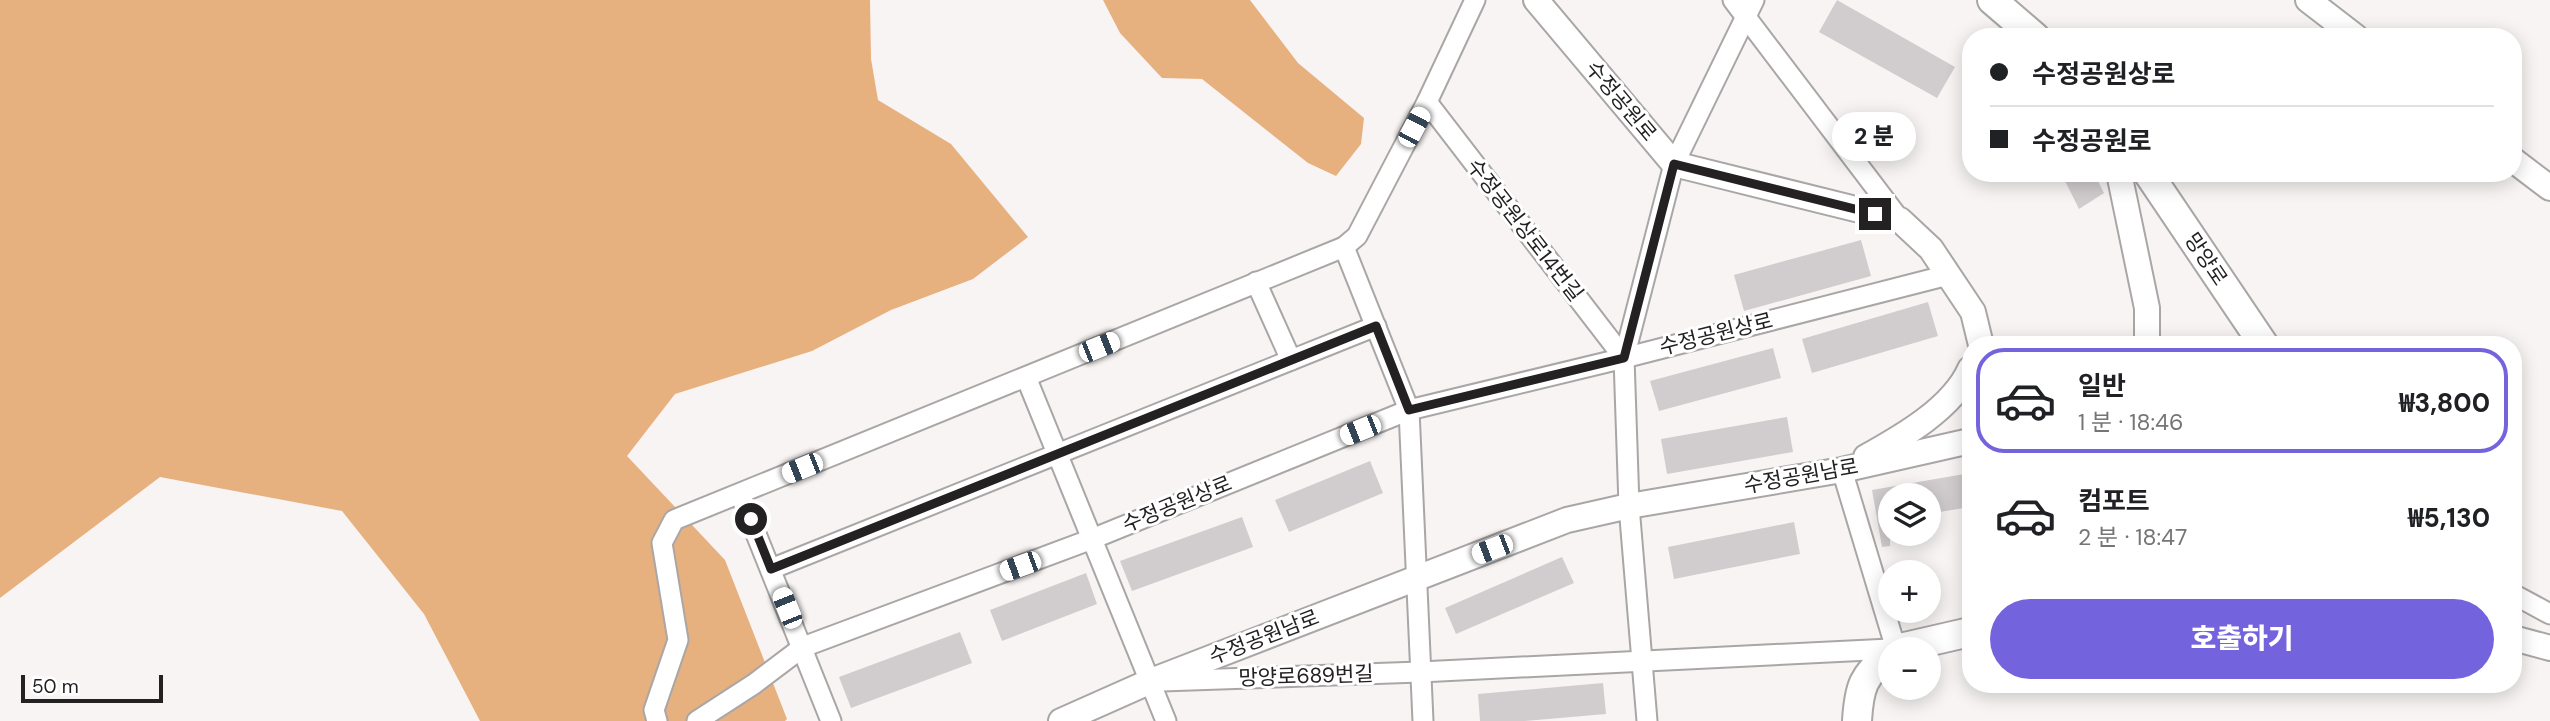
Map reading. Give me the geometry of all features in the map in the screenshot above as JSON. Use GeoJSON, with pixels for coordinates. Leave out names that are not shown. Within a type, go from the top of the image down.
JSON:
{"type":"FeatureCollection","features":[{"type":"Feature","properties":{"kind":"main road"},"geometry":{"type":"LineString","coordinates":[[1992,0],[2025,28]]}},
{"type":"Feature","properties":{"kind":"main road","name":"망양로"},"geometry":{"type":"LineString","coordinates":[[2154,182],[2258,336]]}},
{"type":"Feature","properties":{"kind":"main road"},"geometry":{"type":"LineString","coordinates":[[1941,639],[1962,634]]}},
{"type":"Feature","properties":{"kind":"main road"},"geometry":{"type":"LineString","coordinates":[[1857,721],[1859,695],[1872,668],[1878,663]]}},
{"type":"Feature","properties":{"kind":"street"},"geometry":{"type":"LineString","coordinates":[[657,721],[654,710],[678,640],[662,543],[674,520],[1344,247],[1357,236],[1427,102],[1475,0]]}},
{"type":"Feature","properties":{"kind":"street","name":"수정공원로"},"geometry":{"type":"LineString","coordinates":[[1536,0],[1674,164]]}},
{"type":"Feature","properties":{"kind":"street"},"geometry":{"type":"LineString","coordinates":[[1733,0],[1750,8],[1900,220],[1931,249],[1973,312],[1979,336]]}},
{"type":"Feature","properties":{"kind":"street"},"geometry":{"type":"LineString","coordinates":[[2308,0],[2344,28]]}},
{"type":"Feature","properties":{"kind":"street"},"geometry":{"type":"LineString","coordinates":[[1647,721],[1629,506],[1624,358],[1674,164],[1750,8]]}},
{"type":"Feature","properties":{"kind":"street","name":"수정공원상로14번길"},"geometry":{"type":"LineString","coordinates":[[1427,102],[1624,358]]}},
{"type":"Feature","properties":{"kind":"street"},"geometry":{"type":"LineString","coordinates":[[1674,164],[1900,220]]}},
{"type":"Feature","properties":{"kind":"street"},"geometry":{"type":"LineString","coordinates":[[2522,167],[2550,188]]}},
{"type":"Feature","properties":{"kind":"street"},"geometry":{"type":"LineString","coordinates":[[2121,182],[2147,308],[2147,336]]}},
{"type":"Feature","properties":{"kind":"street"},"geometry":{"type":"LineString","coordinates":[[1344,247],[1409,410],[1423,721]]}},
{"type":"Feature","properties":{"kind":"street","name":"수정공원상로"},"geometry":{"type":"LineString","coordinates":[[697,721],[754,684],[803,647],[1092,539],[1409,410],[1948,275]]}},
{"type":"Feature","properties":{"kind":"street"},"geometry":{"type":"LineString","coordinates":[[1256,282],[1291,360]]}},
{"type":"Feature","properties":{"kind":"street"},"geometry":{"type":"LineString","coordinates":[[771,569],[1376,326]]}},
{"type":"Feature","properties":{"kind":"street"},"geometry":{"type":"LineString","coordinates":[[1026,377],[1166,721]]}},
{"type":"Feature","properties":{"kind":"street"},"geometry":{"type":"LineString","coordinates":[[1889,637],[1842,470],[1916,429],[1962,385]]}},
{"type":"Feature","properties":{"kind":"street","name":"수정공원남로"},"geometry":{"type":"LineString","coordinates":[[1061,721],[1151,681],[1567,520],[1629,506],[1842,470],[1962,443]]}},
{"type":"Feature","properties":{"kind":"street"},"geometry":{"type":"LineString","coordinates":[[740,494],[831,721]]}},
{"type":"Feature","properties":{"kind":"street"},"geometry":{"type":"LineString","coordinates":[[2522,599],[2550,614]]}},
{"type":"Feature","properties":{"kind":"street"},"geometry":{"type":"LineString","coordinates":[[2522,640],[2550,648]]}},
{"type":"Feature","properties":{"kind":"street","name":"망양로689번길"},"geometry":{"type":"LineString","coordinates":[[1151,681],[1420,672],[1878,651]]}},
{"type":"Feature","properties":{"kind":"shaded area"},"geometry":{"type":"Polygon","coordinates":[[[0,0],[870,0],[871,59],[878,100],[951,144],[1028,237],[973,279],[891,310],[812,351],[675,394],[627,456],[725,560],[787,719],[480,721],[424,614],[342,511],[160,477],[0,598],[0,0]]]}},
{"type":"Feature","properties":{"kind":"shaded area"},"geometry":{"type":"Polygon","coordinates":[[[1103,0],[1250,0],[1298,63],[1364,118],[1361,144],[1336,176],[1308,163],[1202,79],[1162,78],[1120,33],[1103,0]]]}},
{"type":"Feature","properties":{"kind":"building"},"geometry":{"type":"Polygon","coordinates":[[[1837,0],[1955,67],[1937,98],[1819,32],[1837,0]]]}},
{"type":"Feature","properties":{"kind":"building"},"geometry":{"type":"Polygon","coordinates":[[[2066,182],[2098,182],[2104,193],[2079,209],[2066,182]]]}},
{"type":"Feature","properties":{"kind":"building"},"geometry":{"type":"Polygon","coordinates":[[[1861,240],[1871,276],[1744,311],[1734,275],[1861,240]]]}},
{"type":"Feature","properties":{"kind":"building"},"geometry":{"type":"Polygon","coordinates":[[[1928,302],[1938,336],[1812,373],[1802,339],[1928,302]]]}},
{"type":"Feature","properties":{"kind":"building"},"geometry":{"type":"Polygon","coordinates":[[[1773,348],[1781,378],[1659,411],[1650,381],[1773,348]]]}},
{"type":"Feature","properties":{"kind":"building"},"geometry":{"type":"Polygon","coordinates":[[[1787,417],[1793,452],[1667,474],[1661,439],[1787,417]]]}},
{"type":"Feature","properties":{"kind":"building"},"geometry":{"type":"Polygon","coordinates":[[[1370,461],[1383,493],[1289,532],[1275,500],[1370,461]]]}},
{"type":"Feature","properties":{"kind":"building"},"geometry":{"type":"Polygon","coordinates":[[[1962,474],[1962,508],[1941,512],[1941,483],[1912,483],[1962,474]]]}},
{"type":"Feature","properties":{"kind":"building"},"geometry":{"type":"Polygon","coordinates":[[[1878,489],[1878,524],[1872,490],[1878,489]]]}},
{"type":"Feature","properties":{"kind":"building"},"geometry":{"type":"Polygon","coordinates":[[[1242,517],[1253,547],[1132,591],[1120,561],[1242,517]]]}},
{"type":"Feature","properties":{"kind":"building"},"geometry":{"type":"Polygon","coordinates":[[[1794,522],[1800,554],[1674,579],[1668,547],[1794,522]]]}},
{"type":"Feature","properties":{"kind":"building"},"geometry":{"type":"Polygon","coordinates":[[[1562,557],[1574,583],[1456,634],[1445,608],[1562,557]]]}},
{"type":"Feature","properties":{"kind":"building"},"geometry":{"type":"Polygon","coordinates":[[[1086,573],[1097,604],[1002,641],[990,610],[1086,573]]]}},
{"type":"Feature","properties":{"kind":"building"},"geometry":{"type":"Polygon","coordinates":[[[960,632],[972,663],[851,708],[839,677],[960,632]]]}},
{"type":"Feature","properties":{"kind":"building"},"geometry":{"type":"Polygon","coordinates":[[[1603,683],[1606,714],[1525,721],[1480,721],[1478,694],[1603,683]]]}},
{"type":"Feature","properties":{"kind":"route"},"geometry":{"type":"LineString","coordinates":[[751,519],[771,569],[1376,326],[1409,410],[1624,358],[1674,164],[1875,214]]}}]}
